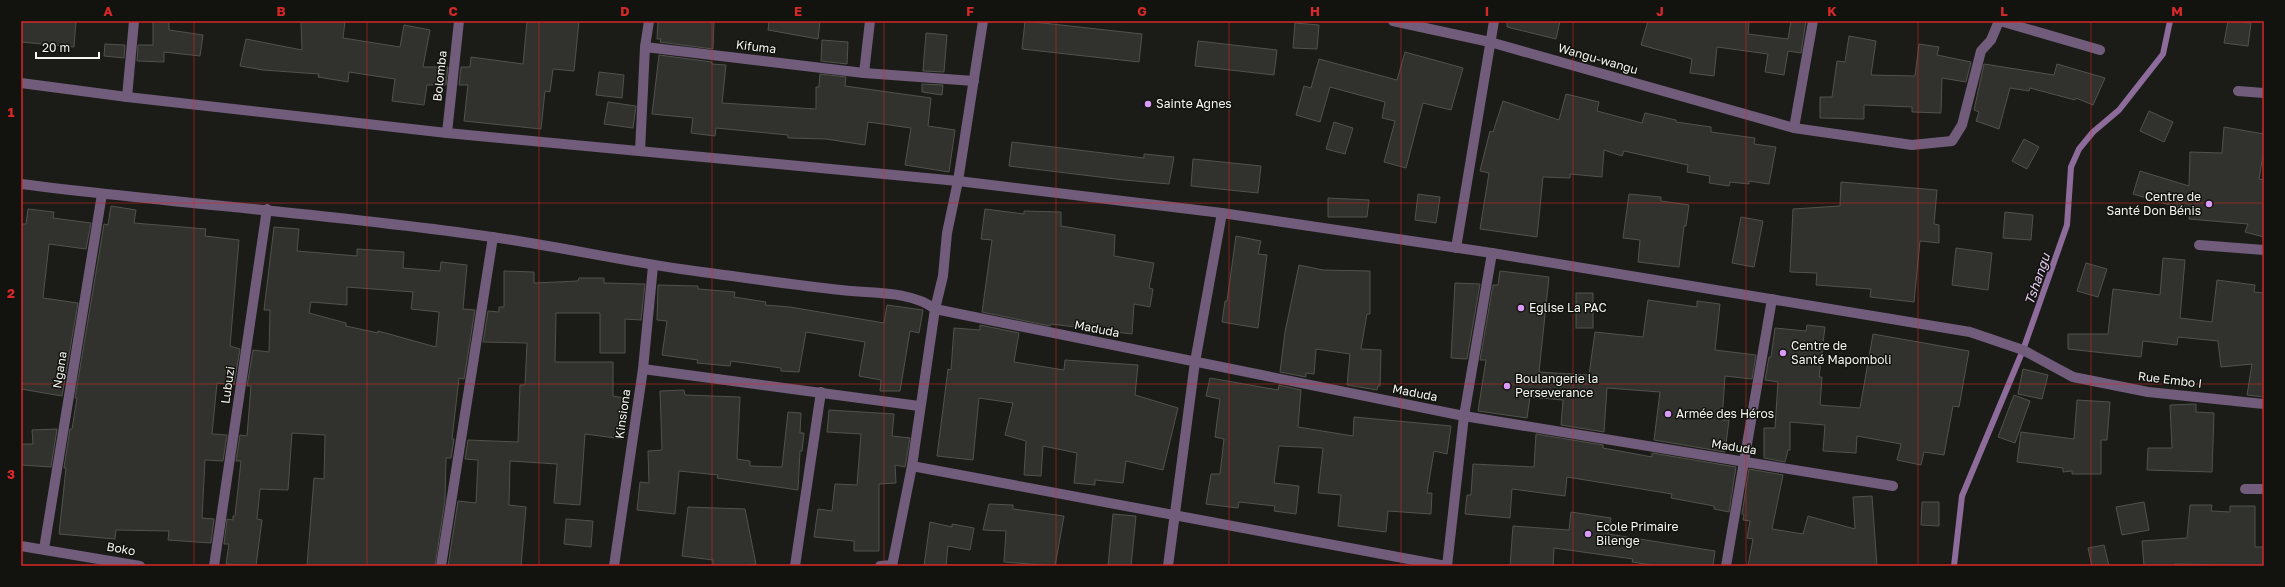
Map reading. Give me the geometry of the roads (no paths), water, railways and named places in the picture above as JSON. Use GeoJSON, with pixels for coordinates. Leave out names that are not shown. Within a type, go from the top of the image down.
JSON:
{"type":"FeatureCollection","features":[{"type":"Feature","properties":{"kind":"street"},"geometry":{"type":"LineString","coordinates":[[127,97],[134,21]]}},
{"type":"Feature","properties":{"kind":"street","name":"Bolomba"},"geometry":{"type":"LineString","coordinates":[[447,133],[459,21]]}},
{"type":"Feature","properties":{"kind":"street"},"geometry":{"type":"LineString","coordinates":[[640,151],[649,21]]}},
{"type":"Feature","properties":{"kind":"street"},"geometry":{"type":"LineString","coordinates":[[864,73],[870,21]]}},
{"type":"Feature","properties":{"kind":"street"},"geometry":{"type":"LineString","coordinates":[[880,566],[892,565],[912,466],[935,310],[943,276],[947,233],[958,181],[984,21]]}},
{"type":"Feature","properties":{"kind":"street","name":"Wangu-wangu"},"geometry":{"type":"LineString","coordinates":[[1393,21],[1490,42],[1794,128],[1912,145],[1952,141],[1962,125],[1981,51],[1991,40],[2000,21]]}},
{"type":"Feature","properties":{"kind":"street"},"geometry":{"type":"LineString","coordinates":[[1456,248],[1494,21]]}},
{"type":"Feature","properties":{"kind":"street"},"geometry":{"type":"LineString","coordinates":[[1794,128],[1813,21]]}},
{"type":"Feature","properties":{"kind":"street"},"geometry":{"type":"LineString","coordinates":[[2000,21],[2100,50]]}},
{"type":"Feature","properties":{"kind":"street","name":"Kifuma"},"geometry":{"type":"LineString","coordinates":[[646,47],[864,73],[974,81]]}},
{"type":"Feature","properties":{"kind":"street","name":"Rue Embo I"},"geometry":{"type":"LineString","coordinates":[[21,83],[127,97],[447,133],[958,181],[1222,213],[1492,253],[1970,332],[2023,350],[2073,376],[2148,392],[2264,404]]}},
{"type":"Feature","properties":{"kind":"street"},"geometry":{"type":"LineString","coordinates":[[2238,91],[2264,93]]}},
{"type":"Feature","properties":{"kind":"street","name":"Maduda"},"geometry":{"type":"LineString","coordinates":[[21,184],[102,194],[267,209],[493,237],[653,266],[841,290],[895,295],[926,303],[935,310],[1464,416],[1893,486]]}},
{"type":"Feature","properties":{"kind":"street","name":"Ngana"},"geometry":{"type":"LineString","coordinates":[[44,549],[102,194]]}},
{"type":"Feature","properties":{"kind":"street","name":"Lubuzi"},"geometry":{"type":"LineString","coordinates":[[214,566],[267,209]]}},
{"type":"Feature","properties":{"kind":"street"},"geometry":{"type":"LineString","coordinates":[[1168,566],[1195,362],[1222,213]]}},
{"type":"Feature","properties":{"kind":"street"},"geometry":{"type":"LineString","coordinates":[[441,566],[493,237]]}},
{"type":"Feature","properties":{"kind":"street"},"geometry":{"type":"LineString","coordinates":[[2199,244],[2264,250]]}},
{"type":"Feature","properties":{"kind":"street"},"geometry":{"type":"LineString","coordinates":[[912,466],[1446,566],[1464,416],[1492,253]]}},
{"type":"Feature","properties":{"kind":"street","name":"Kinsiona"},"geometry":{"type":"LineString","coordinates":[[614,566],[643,369],[653,266]]}},
{"type":"Feature","properties":{"kind":"street"},"geometry":{"type":"LineString","coordinates":[[1726,566],[1772,299]]}},
{"type":"Feature","properties":{"kind":"street"},"geometry":{"type":"LineString","coordinates":[[643,369],[920,406]]}},
{"type":"Feature","properties":{"kind":"street"},"geometry":{"type":"LineString","coordinates":[[796,566],[821,392]]}},
{"type":"Feature","properties":{"kind":"street"},"geometry":{"type":"LineString","coordinates":[[2246,489],[2264,490]]}},
{"type":"Feature","properties":{"kind":"street","name":"Boko"},"geometry":{"type":"LineString","coordinates":[[21,546],[44,549],[97,562],[140,566]]}},
{"type":"Feature","properties":{"kind":"waterway","name":"Tshangu"},"geometry":{"type":"LineString","coordinates":[[1954,566],[1962,496],[2023,350],[2067,225],[2071,167],[2079,149],[2093,132],[2119,110],[2163,54],[2170,21]]}},
{"type":"Feature","properties":{"kind":"place","name":"Sainte Agnes"},"geometry":{"type":"Point","coordinates":[1148,104]}},
{"type":"Feature","properties":{"kind":"place","name":"Centre de Santé Don Bénis"},"geometry":{"type":"Point","coordinates":[2209,204]}},
{"type":"Feature","properties":{"kind":"place","name":"Eglise La PAC"},"geometry":{"type":"Point","coordinates":[1521,308]}},
{"type":"Feature","properties":{"kind":"place","name":"Centre de Santé Mapomboli"},"geometry":{"type":"Point","coordinates":[1783,353]}},
{"type":"Feature","properties":{"kind":"place","name":"Boulangerie la Perseverance"},"geometry":{"type":"Point","coordinates":[1507,386]}},
{"type":"Feature","properties":{"kind":"place","name":"Armée des Héros"},"geometry":{"type":"Point","coordinates":[1668,414]}},
{"type":"Feature","properties":{"kind":"place","name":"Ecole Primaire Bilenge"},"geometry":{"type":"Point","coordinates":[1588,534]}}]}
